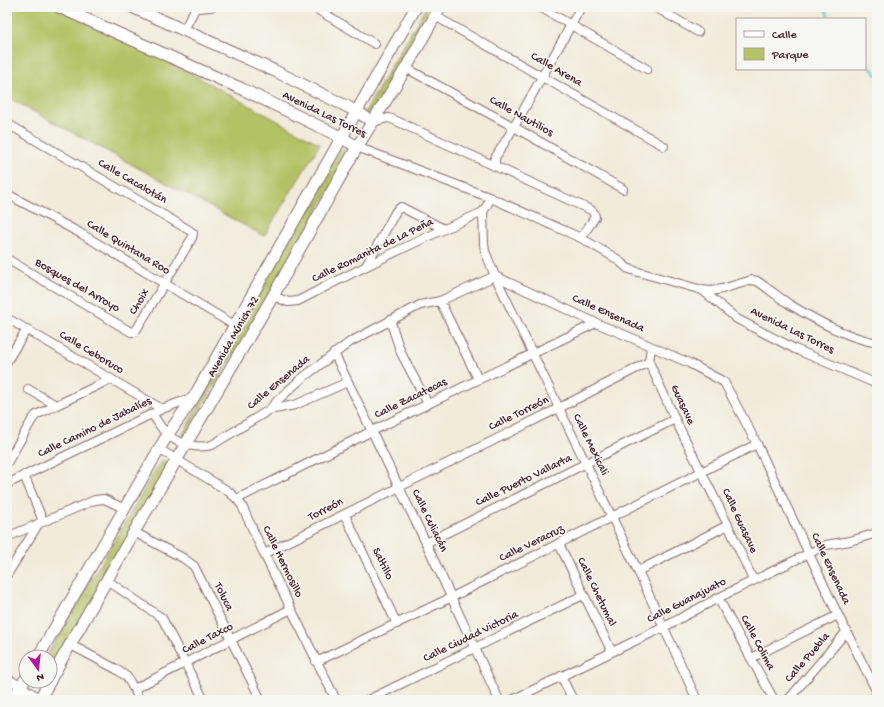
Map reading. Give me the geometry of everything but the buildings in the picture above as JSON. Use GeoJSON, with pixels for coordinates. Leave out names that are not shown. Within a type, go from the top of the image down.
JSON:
{"type":"FeatureCollection","features":[{"type":"Feature","properties":{"kind":"main road","name":"Avenida Las Torres"},"geometry":{"type":"LineString","coordinates":[[59,7],[240,88],[341,137],[357,147]]}},
{"type":"Feature","properties":{"kind":"main road","name":"Avenida Las Torres"},"geometry":{"type":"LineString","coordinates":[[132,7],[275,71],[356,111],[372,122]]}},
{"type":"Feature","properties":{"kind":"main road","name":"Avenida Múnich 72"},"geometry":{"type":"LineString","coordinates":[[43,649],[168,434],[194,398],[234,325],[416,7]]}},
{"type":"Feature","properties":{"kind":"main road","name":"Avenida Múnich 72"},"geometry":{"type":"LineString","coordinates":[[58,667],[108,581],[134,532],[273,296],[357,147],[406,68],[437,11]]}},
{"type":"Feature","properties":{"kind":"main road"},"geometry":{"type":"LineString","coordinates":[[12,700],[19,689]]}},
{"type":"Feature","properties":{"kind":"main road","name":"Avenida Múnich 72"},"geometry":{"type":"LineString","coordinates":[[40,699],[46,689]]}},
{"type":"Feature","properties":{"kind":"street"},"geometry":{"type":"LineString","coordinates":[[184,30],[196,7],[211,7]]}},
{"type":"Feature","properties":{"kind":"street"},"geometry":{"type":"LineString","coordinates":[[313,7],[375,44]]}},
{"type":"Feature","properties":{"kind":"street"},"geometry":{"type":"LineString","coordinates":[[540,7],[647,68]]}},
{"type":"Feature","properties":{"kind":"street"},"geometry":{"type":"LineString","coordinates":[[495,166],[495,158],[581,7]]}},
{"type":"Feature","properties":{"kind":"street"},"geometry":{"type":"LineString","coordinates":[[654,7],[698,32]]}},
{"type":"Feature","properties":{"kind":"street","name":"Calle Arena"},"geometry":{"type":"LineString","coordinates":[[437,11],[542,77],[664,146]]}},
{"type":"Feature","properties":{"kind":"street","name":"Calle Nautilios"},"geometry":{"type":"LineString","coordinates":[[406,68],[514,127],[624,190]]}},
{"type":"Feature","properties":{"kind":"street","name":"Avenida Las Torres"},"geometry":{"type":"LineString","coordinates":[[372,122],[388,118],[392,119],[591,210],[595,217],[581,238]]}},
{"type":"Feature","properties":{"kind":"street","name":"Calle Cacalotán"},"geometry":{"type":"LineString","coordinates":[[8,125],[190,230],[192,233],[192,238],[165,284]]}},
{"type":"Feature","properties":{"kind":"street","name":"Avenida Las Torres"},"geometry":{"type":"LineString","coordinates":[[357,147],[491,198],[581,238],[617,259],[627,268],[702,290],[711,291],[757,280],[790,304],[843,333],[860,340],[877,343]]}},
{"type":"Feature","properties":{"kind":"street","name":"Calle Quintana Roo"},"geometry":{"type":"LineString","coordinates":[[7,194],[80,233],[234,325]]}},
{"type":"Feature","properties":{"kind":"street"},"geometry":{"type":"LineString","coordinates":[[483,212],[491,198]]}},
{"type":"Feature","properties":{"kind":"street"},"geometry":{"type":"LineString","coordinates":[[366,266],[399,208],[444,229]]}},
{"type":"Feature","properties":{"kind":"street","name":"Calle Romanita de La Peña"},"geometry":{"type":"LineString","coordinates":[[273,296],[288,302],[298,301],[366,266],[483,212]]}},
{"type":"Feature","properties":{"kind":"street","name":"Calle Mexicali"},"geometry":{"type":"LineString","coordinates":[[483,212],[485,251],[495,276],[638,571],[697,700]]}},
{"type":"Feature","properties":{"kind":"street","name":"Bosques del Arroyo"},"geometry":{"type":"LineString","coordinates":[[7,259],[132,332],[135,332]]}},
{"type":"Feature","properties":{"kind":"street","name":"Calle Ensenada"},"geometry":{"type":"LineString","coordinates":[[185,445],[206,447],[212,445],[269,410],[301,379],[350,342],[420,305],[440,301],[495,276],[596,323],[689,363],[724,382],[757,444],[838,615],[877,693]]}},
{"type":"Feature","properties":{"kind":"street","name":"Choix"},"geometry":{"type":"LineString","coordinates":[[135,332],[165,284]]}},
{"type":"Feature","properties":{"kind":"street","name":"Avenida Las Torres"},"geometry":{"type":"LineString","coordinates":[[702,290],[737,319],[795,349],[877,384]]}},
{"type":"Feature","properties":{"kind":"street"},"geometry":{"type":"LineString","coordinates":[[440,301],[478,379]]}},
{"type":"Feature","properties":{"kind":"street","name":"Calle Ceboruco"},"geometry":{"type":"LineString","coordinates":[[7,318],[162,409]]}},
{"type":"Feature","properties":{"kind":"street"},"geometry":{"type":"LineString","coordinates":[[390,320],[401,353],[428,404]]}},
{"type":"Feature","properties":{"kind":"street","name":"Calle Zacatecas"},"geometry":{"type":"LineString","coordinates":[[237,498],[478,379],[596,323]]}},
{"type":"Feature","properties":{"kind":"street"},"geometry":{"type":"LineString","coordinates":[[7,361],[27,329]]}},
{"type":"Feature","properties":{"kind":"street"},"geometry":{"type":"LineString","coordinates":[[649,362],[651,347]]}},
{"type":"Feature","properties":{"kind":"street","name":"Calle Culiacán"},"geometry":{"type":"LineString","coordinates":[[334,354],[452,597],[499,700]]}},
{"type":"Feature","properties":{"kind":"street","name":"Calle Torreón"},"geometry":{"type":"LineString","coordinates":[[398,487],[649,362]]}},
{"type":"Feature","properties":{"kind":"street","name":"Guasave"},"geometry":{"type":"LineString","coordinates":[[649,362],[674,419],[702,472]]}},
{"type":"Feature","properties":{"kind":"street"},"geometry":{"type":"LineString","coordinates":[[7,463],[32,420],[43,411],[111,379]]}},
{"type":"Feature","properties":{"kind":"street"},"geometry":{"type":"LineString","coordinates":[[269,410],[295,405],[348,382]]}},
{"type":"Feature","properties":{"kind":"street"},"geometry":{"type":"LineString","coordinates":[[28,388],[56,405]]}},
{"type":"Feature","properties":{"kind":"street","name":"Calle Camino de Jabalíes"},"geometry":{"type":"LineString","coordinates":[[7,484],[162,409],[194,398]]}},
{"type":"Feature","properties":{"kind":"street"},"geometry":{"type":"LineString","coordinates":[[152,414],[168,434],[185,445]]}},
{"type":"Feature","properties":{"kind":"street","name":"Calle Puerto Vallarta"},"geometry":{"type":"LineString","coordinates":[[426,543],[497,507],[586,465],[674,419]]}},
{"type":"Feature","properties":{"kind":"street","name":"Calle Veracruz"},"geometry":{"type":"LineString","coordinates":[[316,662],[397,624],[612,518],[757,444]]}},
{"type":"Feature","properties":{"kind":"street","name":"Calle Hermosillo"},"geometry":{"type":"LineString","coordinates":[[159,449],[237,498],[292,609],[316,662],[336,700]]}},
{"type":"Feature","properties":{"kind":"street","name":"Calle Guasave"},"geometry":{"type":"LineString","coordinates":[[702,472],[753,580]]}},
{"type":"Feature","properties":{"kind":"street"},"geometry":{"type":"LineString","coordinates":[[24,475],[41,522]]}},
{"type":"Feature","properties":{"kind":"street","name":"Torreón"},"geometry":{"type":"LineString","coordinates":[[264,554],[398,487]]}},
{"type":"Feature","properties":{"kind":"street"},"geometry":{"type":"LineString","coordinates":[[7,537],[100,498],[125,509]]}},
{"type":"Feature","properties":{"kind":"street","name":"Saltillo"},"geometry":{"type":"LineString","coordinates":[[344,515],[397,624]]}},
{"type":"Feature","properties":{"kind":"street"},"geometry":{"type":"LineString","coordinates":[[7,575],[41,522]]}},
{"type":"Feature","properties":{"kind":"street"},"geometry":{"type":"LineString","coordinates":[[638,571],[728,525]]}},
{"type":"Feature","properties":{"kind":"street","name":"Toluca"},"geometry":{"type":"LineString","coordinates":[[134,532],[183,558],[194,566],[261,700]]}},
{"type":"Feature","properties":{"kind":"street","name":"Calle Guanajuato"},"geometry":{"type":"LineString","coordinates":[[512,700],[664,627],[753,580],[826,545],[850,541],[877,533]]}},
{"type":"Feature","properties":{"kind":"street","name":"Calle Chetumal"},"geometry":{"type":"LineString","coordinates":[[559,544],[612,652]]}},
{"type":"Feature","properties":{"kind":"street"},"geometry":{"type":"LineString","coordinates":[[108,581],[162,618],[204,700]]}},
{"type":"Feature","properties":{"kind":"street","name":"Calle Ciudad Victoria"},"geometry":{"type":"LineString","coordinates":[[368,700],[583,595]]}},
{"type":"Feature","properties":{"kind":"street","name":"Calle Colima"},"geometry":{"type":"LineString","coordinates":[[718,598],[774,700]]}},
{"type":"Feature","properties":{"kind":"street","name":"Calle Taxco"},"geometry":{"type":"LineString","coordinates":[[134,689],[292,609]]}},
{"type":"Feature","properties":{"kind":"street"},"geometry":{"type":"LineString","coordinates":[[751,658],[838,615]]}},
{"type":"Feature","properties":{"kind":"street","name":"Calle Puebla"},"geometry":{"type":"LineString","coordinates":[[788,700],[847,631]]}},
{"type":"Feature","properties":{"kind":"street"},"geometry":{"type":"LineString","coordinates":[[71,645],[116,669],[127,677],[140,700]]}},
{"type":"Feature","properties":{"kind":"street"},"geometry":{"type":"LineString","coordinates":[[561,676],[573,700]]}},
{"type":"Feature","properties":{"kind":"street"},"geometry":{"type":"LineString","coordinates":[[7,678],[18,681]]}},
{"type":"Feature","properties":{"kind":"street"},"geometry":{"type":"LineString","coordinates":[[30,689],[40,699]]}},
{"type":"Feature","properties":{"kind":"street"},"geometry":{"type":"LineString","coordinates":[[872,700],[877,693]]}},
{"type":"Feature","properties":{"kind":"green space"},"geometry":{"type":"Polygon","coordinates":[[[7,7],[69,7],[320,144],[264,236],[7,97],[7,7]]]}},
{"type":"Feature","properties":{"kind":"green space"},"geometry":{"type":"Polygon","coordinates":[[[426,7],[440,7],[373,118],[365,112],[426,7]]]}},
{"type":"Feature","properties":{"kind":"green space"},"geometry":{"type":"Polygon","coordinates":[[[340,150],[348,150],[349,157],[184,437],[183,434],[223,357],[340,150]]]}},
{"type":"Feature","properties":{"kind":"green space"},"geometry":{"type":"Polygon","coordinates":[[[165,461],[169,466],[58,667],[58,649],[51,649],[161,462],[165,461]]]}},
{"type":"Feature","properties":{"kind":"waterway"},"geometry":{"type":"LineString","coordinates":[[825,7],[829,18]]}},
{"type":"Feature","properties":{"kind":"waterway"},"geometry":{"type":"LineString","coordinates":[[866,62],[877,75]]}}]}
